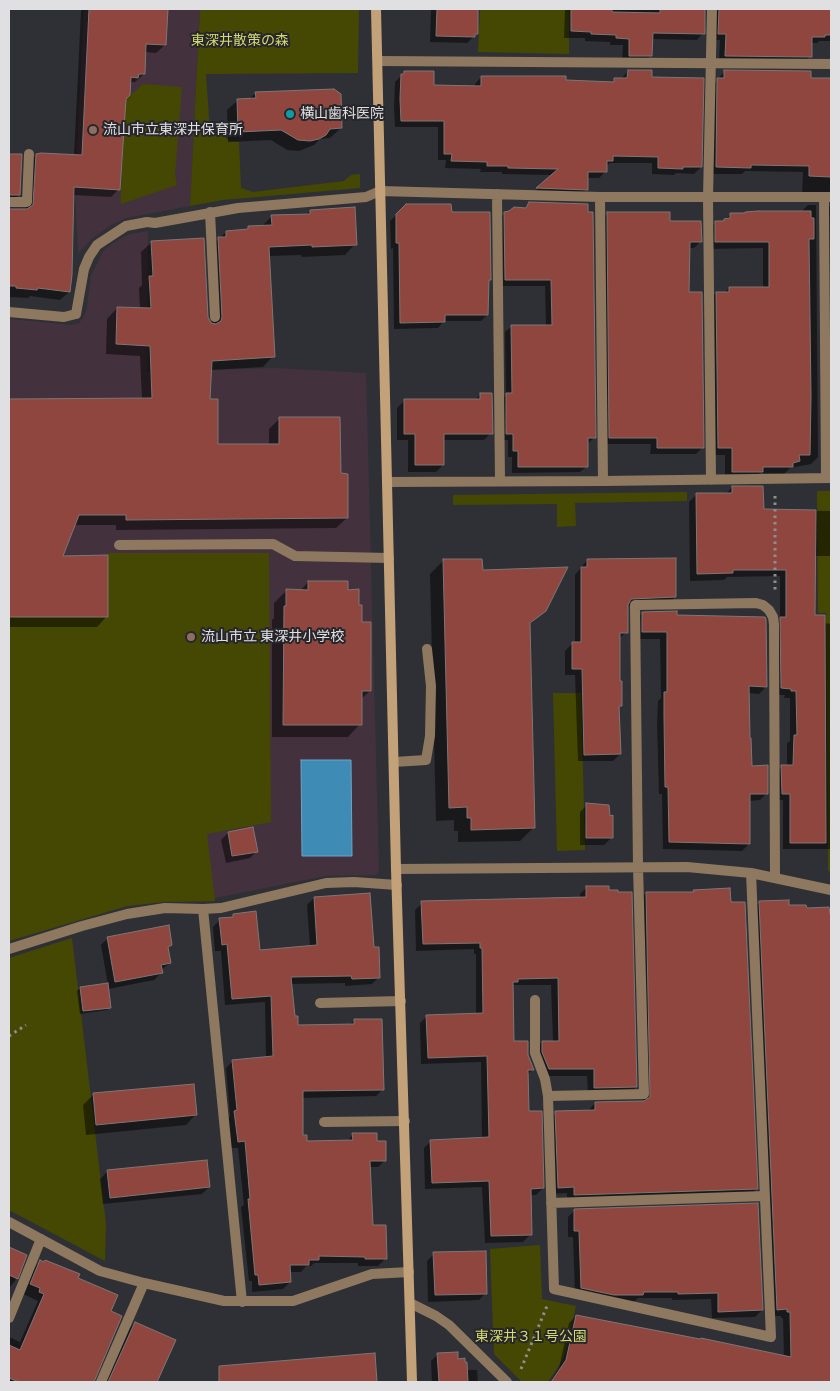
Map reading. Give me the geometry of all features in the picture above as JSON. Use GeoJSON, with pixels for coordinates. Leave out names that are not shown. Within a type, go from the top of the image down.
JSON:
{"type":"FeatureCollection","features":[{"type":"Feature","properties":{"kind":"street"},"geometry":{"type":"LineString","coordinates":[[376,9],[396,869],[412,1382]]}},
{"type":"Feature","properties":{"kind":"street"},"geometry":{"type":"LineString","coordinates":[[711,480],[708,198],[712,9]]}},
{"type":"Feature","properties":{"kind":"street"},"geometry":{"type":"LineString","coordinates":[[378,60],[831,64]]}},
{"type":"Feature","properties":{"kind":"street"},"geometry":{"type":"LineString","coordinates":[[9,202],[27,202],[29,154]]}},
{"type":"Feature","properties":{"kind":"street"},"geometry":{"type":"LineString","coordinates":[[9,312],[64,317],[76,314],[84,269],[89,257],[97,245],[126,226],[147,222],[155,223],[238,208],[366,197],[380,192],[708,198],[828,197],[829,478],[387,482]]}},
{"type":"Feature","properties":{"kind":"street"},"geometry":{"type":"LineString","coordinates":[[497,194],[500,481]]}},
{"type":"Feature","properties":{"kind":"street"},"geometry":{"type":"LineString","coordinates":[[600,196],[603,481]]}},
{"type":"Feature","properties":{"kind":"street"},"geometry":{"type":"LineString","coordinates":[[210,212],[215,317]]}},
{"type":"Feature","properties":{"kind":"street"},"geometry":{"type":"LineString","coordinates":[[119,545],[273,544],[295,556],[389,558]]}},
{"type":"Feature","properties":{"kind":"street"},"geometry":{"type":"LineString","coordinates":[[548,1096],[644,1094],[638,866],[635,605],[756,603],[763,605],[769,610],[774,624],[776,877]]}},
{"type":"Feature","properties":{"kind":"street"},"geometry":{"type":"LineString","coordinates":[[394,762],[426,760],[430,736],[431,686],[427,649]]}},
{"type":"Feature","properties":{"kind":"street"},"geometry":{"type":"LineString","coordinates":[[396,869],[687,867],[751,873],[831,890]]}},
{"type":"Feature","properties":{"kind":"street"},"geometry":{"type":"LineString","coordinates":[[535,1000],[535,1053],[545,1079],[548,1096],[554,1289],[771,1337],[751,873]]}},
{"type":"Feature","properties":{"kind":"street"},"geometry":{"type":"LineString","coordinates":[[9,949],[127,914],[165,908],[221,908],[326,882],[397,884]]}},
{"type":"Feature","properties":{"kind":"street"},"geometry":{"type":"LineString","coordinates":[[203,909],[242,1302]]}},
{"type":"Feature","properties":{"kind":"street"},"geometry":{"type":"LineString","coordinates":[[320,1003],[401,1001]]}},
{"type":"Feature","properties":{"kind":"street"},"geometry":{"type":"LineString","coordinates":[[324,1122],[405,1120]]}},
{"type":"Feature","properties":{"kind":"street"},"geometry":{"type":"LineString","coordinates":[[551,1203],[766,1196]]}},
{"type":"Feature","properties":{"kind":"street"},"geometry":{"type":"LineString","coordinates":[[9,1222],[100,1271],[224,1301],[293,1301],[372,1274],[409,1272]]}},
{"type":"Feature","properties":{"kind":"street"},"geometry":{"type":"LineString","coordinates":[[9,1318],[41,1239]]}},
{"type":"Feature","properties":{"kind":"street"},"geometry":{"type":"LineString","coordinates":[[102,1382],[144,1283]]}},
{"type":"Feature","properties":{"kind":"street"},"geometry":{"type":"LineString","coordinates":[[410,1303],[449,1325],[507,1382]]}},
{"type":"Feature","properties":{"kind":"street"},"geometry":{"type":"LineString","coordinates":[[496,1371],[497,1382]]}},
{"type":"Feature","properties":{"kind":"path"},"geometry":{"type":"LineString","coordinates":[[769,610],[776,592],[775,478]]}},
{"type":"Feature","properties":{"kind":"path"},"geometry":{"type":"LineString","coordinates":[[9,1036],[26,1025]]}},
{"type":"Feature","properties":{"kind":"path"},"geometry":{"type":"LineString","coordinates":[[519,1374],[554,1289]]}},
{"type":"Feature","properties":{"kind":"shaded area"},"geometry":{"type":"Polygon","coordinates":[[[84,9],[200,9],[190,206],[126,218],[109,226],[78,253],[75,190],[84,9]]]}},
{"type":"Feature","properties":{"kind":"shaded area","name":"流山市立 東深井小学校"},"geometry":{"type":"Polygon","coordinates":[[[148,231],[147,372],[273,368],[366,373],[379,872],[376,875],[325,876],[215,898],[215,901],[164,902],[127,906],[9,941],[9,319],[72,325],[79,323],[84,317],[87,307],[91,276],[104,250],[130,234],[148,231]]]}},
{"type":"Feature","properties":{"kind":"green space","name":"東深井散策の森"},"geometry":{"type":"Polygon","coordinates":[[[200,9],[359,9],[358,73],[206,74],[210,132],[220,134],[230,141],[239,142],[241,188],[253,192],[344,181],[351,175],[360,174],[360,188],[223,200],[190,206],[200,9]]]}},
{"type":"Feature","properties":{"kind":"green space"},"geometry":{"type":"Polygon","coordinates":[[[480,9],[569,9],[569,54],[478,52],[480,9]]]}},
{"type":"Feature","properties":{"kind":"green space"},"geometry":{"type":"Polygon","coordinates":[[[143,84],[182,87],[175,175],[177,185],[121,204],[126,99],[143,84]]]}},
{"type":"Feature","properties":{"kind":"green space"},"geometry":{"type":"Polygon","coordinates":[[[817,491],[831,491],[831,872],[828,871],[826,613],[818,613],[817,491]]]}},
{"type":"Feature","properties":{"kind":"green space"},"geometry":{"type":"Polygon","coordinates":[[[687,492],[687,501],[575,503],[576,526],[557,527],[557,504],[453,505],[453,495],[687,492]]]}},
{"type":"Feature","properties":{"kind":"green space"},"geometry":{"type":"Polygon","coordinates":[[[108,553],[269,553],[271,822],[207,834],[215,901],[164,902],[127,906],[9,941],[9,617],[108,617],[108,553]]]}},
{"type":"Feature","properties":{"kind":"green space"},"geometry":{"type":"Polygon","coordinates":[[[553,693],[581,693],[585,850],[557,851],[553,693]]]}},
{"type":"Feature","properties":{"kind":"green space"},"geometry":{"type":"Polygon","coordinates":[[[72,938],[106,1224],[105,1261],[9,1210],[9,958],[72,938]]]}},
{"type":"Feature","properties":{"kind":"green space","name":"東深井３１号公園"},"geometry":{"type":"Polygon","coordinates":[[[540,1245],[542,1299],[576,1306],[564,1358],[548,1382],[522,1382],[494,1354],[490,1249],[540,1245]]]}},
{"type":"Feature","properties":{"kind":"water"},"geometry":{"type":"Polygon","coordinates":[[[301,760],[351,760],[352,856],[302,856],[301,760]]]}},
{"type":"Feature","properties":{"kind":"building"},"geometry":{"type":"Polygon","coordinates":[[[89,9],[168,9],[166,45],[146,44],[145,74],[139,74],[138,78],[131,77],[130,95],[126,99],[120,190],[74,187],[70,292],[38,288],[37,290],[16,288],[16,286],[9,286],[9,209],[27,209],[33,205],[36,154],[82,155],[89,9]]]}},
{"type":"Feature","properties":{"kind":"building"},"geometry":{"type":"Polygon","coordinates":[[[437,9],[478,9],[478,34],[475,34],[475,37],[436,36],[437,9]]]}},
{"type":"Feature","properties":{"kind":"building"},"geometry":{"type":"Polygon","coordinates":[[[571,9],[612,9],[612,12],[660,13],[660,9],[705,9],[705,34],[653,33],[652,56],[629,56],[629,39],[616,38],[616,35],[571,31],[571,9]]]}},
{"type":"Feature","properties":{"kind":"building"},"geometry":{"type":"Polygon","coordinates":[[[719,9],[831,9],[831,35],[812,37],[812,57],[725,56],[726,34],[718,34],[719,9]]]}},
{"type":"Feature","properties":{"kind":"building"},"geometry":{"type":"Polygon","coordinates":[[[628,70],[652,70],[652,77],[704,78],[702,167],[683,167],[683,169],[658,168],[658,157],[613,156],[613,161],[607,161],[607,172],[588,172],[588,190],[536,188],[558,169],[508,168],[508,166],[487,166],[487,162],[451,161],[452,154],[444,154],[444,121],[401,121],[401,74],[404,74],[404,71],[434,71],[434,85],[481,86],[481,76],[566,76],[566,80],[614,82],[614,78],[627,78],[628,70]]]}},
{"type":"Feature","properties":{"kind":"building"},"geometry":{"type":"Polygon","coordinates":[[[724,70],[811,71],[811,78],[831,78],[831,177],[809,176],[809,166],[751,165],[751,168],[716,167],[717,78],[724,78],[724,70]]]}},
{"type":"Feature","properties":{"kind":"building","name":"横山歯科医院"},"geometry":{"type":"Polygon","coordinates":[[[334,89],[341,94],[342,128],[330,129],[326,135],[319,139],[310,141],[298,140],[281,130],[238,132],[237,99],[256,98],[255,92],[334,89]]]}},
{"type":"Feature","properties":{"kind":"building"},"geometry":{"type":"Polygon","coordinates":[[[9,154],[22,154],[20,195],[9,195],[9,154]]]}},
{"type":"Feature","properties":{"kind":"building"},"geometry":{"type":"Polygon","coordinates":[[[529,202],[588,204],[588,212],[593,212],[596,438],[588,438],[588,467],[518,467],[518,451],[513,451],[513,434],[506,434],[506,393],[512,393],[511,325],[552,325],[551,280],[505,280],[504,212],[514,207],[526,208],[529,202]]]}},
{"type":"Feature","properties":{"kind":"building"},"geometry":{"type":"Polygon","coordinates":[[[406,204],[451,204],[452,212],[490,212],[491,280],[489,280],[488,315],[445,315],[445,322],[400,323],[399,243],[396,243],[396,214],[406,204]]]}},
{"type":"Feature","properties":{"kind":"building"},"geometry":{"type":"Polygon","coordinates":[[[355,207],[357,245],[269,247],[275,357],[212,361],[210,399],[218,399],[218,444],[279,444],[279,417],[340,417],[341,473],[348,474],[348,518],[126,520],[126,515],[79,515],[63,556],[108,555],[108,617],[9,617],[9,399],[152,398],[150,346],[116,344],[117,307],[151,308],[149,276],[153,276],[151,241],[204,238],[208,317],[211,323],[216,324],[221,321],[222,317],[218,237],[226,237],[226,231],[248,229],[248,226],[272,225],[271,215],[310,214],[310,210],[355,207]]]}},
{"type":"Feature","properties":{"kind":"building"},"geometry":{"type":"Polygon","coordinates":[[[811,211],[811,218],[814,218],[814,239],[809,239],[810,455],[799,455],[800,461],[793,463],[793,467],[763,467],[763,472],[732,472],[732,448],[718,448],[716,292],[729,292],[729,287],[769,287],[769,242],[715,242],[715,221],[724,221],[724,219],[730,218],[730,213],[811,211]]]}},
{"type":"Feature","properties":{"kind":"building"},"geometry":{"type":"Polygon","coordinates":[[[607,212],[670,212],[670,221],[701,221],[702,242],[690,242],[689,292],[702,292],[704,448],[657,448],[657,438],[609,438],[607,212]]]}},
{"type":"Feature","properties":{"kind":"building"},"geometry":{"type":"Polygon","coordinates":[[[480,393],[492,393],[493,434],[444,434],[444,465],[415,465],[415,434],[404,434],[404,399],[480,399],[480,393]]]}},
{"type":"Feature","properties":{"kind":"building"},"geometry":{"type":"Polygon","coordinates":[[[732,486],[763,486],[764,509],[816,510],[815,615],[825,615],[826,843],[790,843],[790,794],[782,794],[781,765],[793,765],[794,735],[797,735],[796,691],[781,688],[780,617],[786,617],[786,570],[733,570],[733,573],[697,574],[696,493],[732,493],[732,486]]]}},
{"type":"Feature","properties":{"kind":"building"},"geometry":{"type":"Polygon","coordinates":[[[676,558],[676,597],[631,599],[628,605],[628,633],[620,633],[622,706],[619,706],[621,754],[584,755],[582,669],[572,669],[572,642],[581,642],[581,567],[587,567],[587,559],[676,558]]]}},
{"type":"Feature","properties":{"kind":"building"},"geometry":{"type":"Polygon","coordinates":[[[443,559],[482,559],[483,570],[568,567],[546,611],[530,623],[535,828],[471,830],[471,818],[467,818],[467,807],[449,808],[443,559]]]}},
{"type":"Feature","properties":{"kind":"building"},"geometry":{"type":"Polygon","coordinates":[[[308,581],[348,581],[348,590],[359,589],[359,605],[362,605],[362,622],[371,622],[371,691],[362,691],[362,725],[283,725],[284,606],[286,606],[286,589],[308,590],[308,581]]]}},
{"type":"Feature","properties":{"kind":"building"},"geometry":{"type":"Polygon","coordinates":[[[677,611],[677,615],[765,617],[766,619],[767,687],[749,686],[752,766],[768,765],[768,794],[750,794],[750,844],[669,842],[668,787],[665,787],[664,717],[664,692],[667,692],[667,632],[642,632],[642,612],[677,611]]]}},
{"type":"Feature","properties":{"kind":"building"},"geometry":{"type":"Polygon","coordinates":[[[586,803],[609,805],[610,816],[613,815],[613,838],[586,838],[586,803]]]}},
{"type":"Feature","properties":{"kind":"building"},"geometry":{"type":"Polygon","coordinates":[[[253,827],[258,852],[232,856],[228,832],[253,827]]]}},
{"type":"Feature","properties":{"kind":"building"},"geometry":{"type":"Polygon","coordinates":[[[586,886],[609,886],[609,890],[632,892],[637,1087],[594,1088],[594,1069],[549,1069],[542,1052],[542,1041],[559,1041],[558,978],[518,979],[518,982],[513,982],[514,1041],[528,1041],[528,1055],[534,1070],[528,1070],[529,1111],[542,1111],[544,1188],[531,1189],[532,1235],[491,1236],[489,1181],[432,1183],[430,1140],[489,1137],[487,1056],[428,1058],[426,1015],[483,1013],[482,948],[480,948],[480,943],[423,944],[421,901],[586,897],[586,886]]]}},
{"type":"Feature","properties":{"kind":"building"},"geometry":{"type":"Polygon","coordinates":[[[730,888],[731,902],[745,902],[758,1189],[574,1195],[574,1187],[558,1188],[555,1111],[595,1110],[595,1102],[644,1101],[650,1097],[646,892],[694,892],[693,890],[730,888]]]}},
{"type":"Feature","properties":{"kind":"building"},"geometry":{"type":"Polygon","coordinates":[[[370,893],[374,947],[379,947],[380,978],[352,979],[351,976],[291,977],[295,1016],[298,1016],[298,1025],[354,1024],[354,1019],[382,1019],[384,1090],[303,1091],[303,1135],[307,1135],[307,1141],[353,1140],[352,1133],[377,1133],[377,1141],[386,1141],[386,1161],[370,1161],[373,1225],[386,1225],[387,1259],[319,1256],[319,1260],[309,1260],[309,1265],[290,1265],[291,1282],[259,1285],[258,1275],[255,1275],[245,1141],[238,1142],[234,1111],[237,1110],[232,1060],[273,1056],[271,996],[232,999],[227,944],[222,945],[219,918],[233,917],[233,914],[256,911],[260,950],[317,945],[314,897],[370,893]]]}},
{"type":"Feature","properties":{"kind":"building"},"geometry":{"type":"Polygon","coordinates":[[[789,900],[789,905],[806,905],[807,908],[829,907],[831,914],[831,1382],[551,1382],[566,1360],[576,1315],[791,1357],[790,1312],[787,1312],[787,1309],[777,1310],[759,901],[789,900]]]}},
{"type":"Feature","properties":{"kind":"building"},"geometry":{"type":"Polygon","coordinates":[[[169,925],[172,945],[168,947],[171,963],[161,965],[163,973],[115,982],[107,937],[169,925]]]}},
{"type":"Feature","properties":{"kind":"building"},"geometry":{"type":"Polygon","coordinates":[[[108,983],[111,1008],[83,1011],[80,987],[108,983]]]}},
{"type":"Feature","properties":{"kind":"building"},"geometry":{"type":"Polygon","coordinates":[[[194,1084],[197,1115],[96,1125],[93,1093],[194,1084]]]}},
{"type":"Feature","properties":{"kind":"building"},"geometry":{"type":"Polygon","coordinates":[[[207,1160],[210,1187],[110,1198],[107,1170],[207,1160]]]}},
{"type":"Feature","properties":{"kind":"building"},"geometry":{"type":"Polygon","coordinates":[[[758,1203],[763,1310],[718,1312],[718,1293],[678,1294],[678,1292],[644,1292],[643,1295],[614,1295],[581,1288],[579,1231],[574,1231],[574,1209],[758,1203]]]}},
{"type":"Feature","properties":{"kind":"building"},"geometry":{"type":"Polygon","coordinates":[[[9,1247],[27,1255],[18,1279],[9,1275],[9,1247]]]}},
{"type":"Feature","properties":{"kind":"building"},"geometry":{"type":"Polygon","coordinates":[[[486,1251],[487,1294],[435,1295],[433,1252],[486,1251]]]}},
{"type":"Feature","properties":{"kind":"building"},"geometry":{"type":"Polygon","coordinates":[[[40,1260],[44,1262],[45,1260],[80,1274],[78,1278],[118,1295],[111,1311],[122,1316],[94,1382],[19,1382],[9,1378],[9,1345],[20,1350],[44,1294],[39,1292],[40,1288],[30,1284],[40,1260]]]}},
{"type":"Feature","properties":{"kind":"building"},"geometry":{"type":"Polygon","coordinates":[[[135,1322],[176,1340],[157,1382],[108,1382],[135,1322]]]}},
{"type":"Feature","properties":{"kind":"building"},"geometry":{"type":"Polygon","coordinates":[[[458,1352],[458,1359],[465,1358],[465,1362],[467,1362],[468,1382],[439,1382],[437,1353],[458,1352]]]}},
{"type":"Feature","properties":{"kind":"building"},"geometry":{"type":"Polygon","coordinates":[[[375,1353],[377,1382],[219,1382],[219,1366],[375,1353]]]}},
{"type":"Feature","properties":{"kind":"place","name":"横山歯科医院"},"geometry":{"type":"Point","coordinates":[290,114]}},
{"type":"Feature","properties":{"kind":"place","name":"流山市立東深井保育所"},"geometry":{"type":"Point","coordinates":[93,130]}},
{"type":"Feature","properties":{"kind":"place","name":"流山市立 東深井小学校"},"geometry":{"type":"Point","coordinates":[191,637]}}]}
